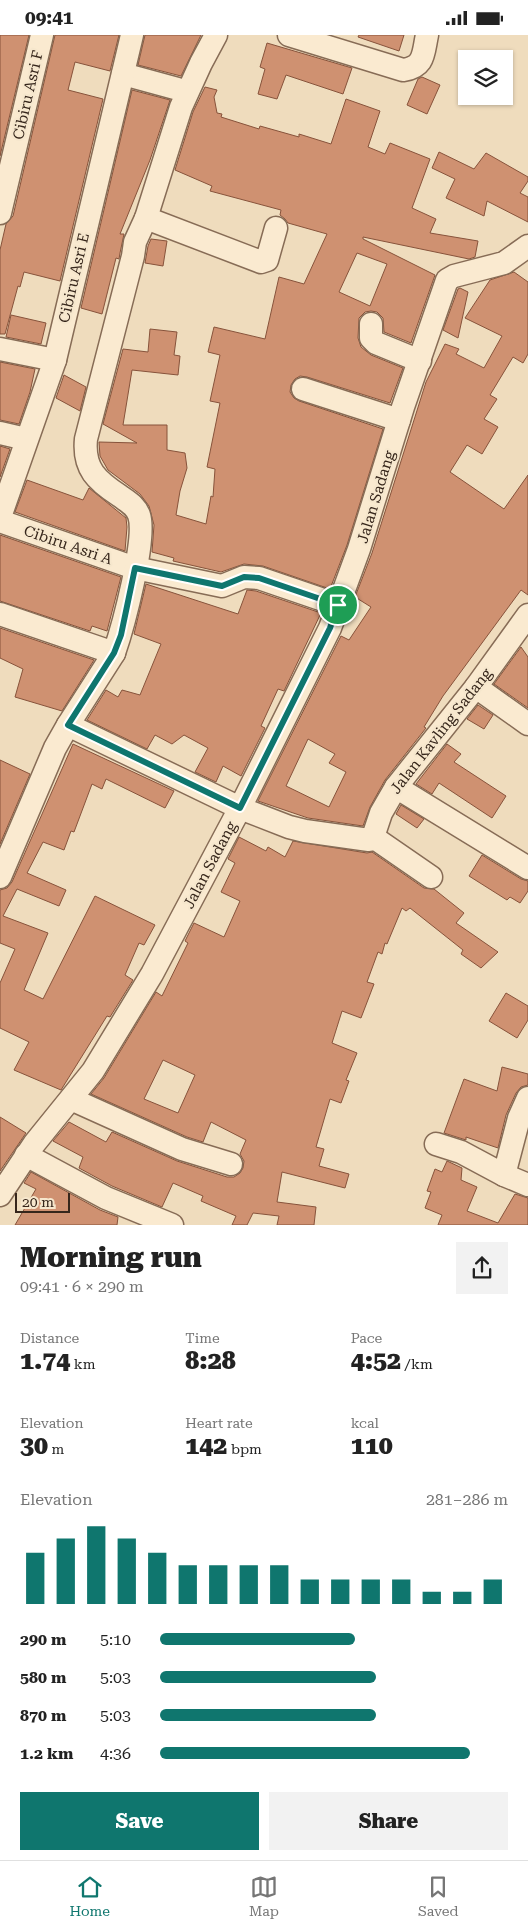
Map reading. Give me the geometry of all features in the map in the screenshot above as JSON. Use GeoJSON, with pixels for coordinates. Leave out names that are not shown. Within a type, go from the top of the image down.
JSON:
{"type":"FeatureCollection","features":[{"type":"Feature","properties":{"kind":"street","name":"Cibiru Asri F"},"geometry":{"type":"LineString","coordinates":[[0,213],[42,35]]}},
{"type":"Feature","properties":{"kind":"street","name":"Cibiru Asri E"},"geometry":{"type":"LineString","coordinates":[[0,517],[55,360],[132,35]]}},
{"type":"Feature","properties":{"kind":"street"},"geometry":{"type":"LineString","coordinates":[[0,877],[55,749],[114,653],[121,635],[141,530],[139,515],[134,505],[104,485],[94,474],[87,463],[86,439],[135,242],[146,218],[181,107],[216,35]]}},
{"type":"Feature","properties":{"kind":"street"},"geometry":{"type":"LineString","coordinates":[[289,35],[404,70],[415,67],[421,61],[427,35]]}},
{"type":"Feature","properties":{"kind":"street"},"geometry":{"type":"LineString","coordinates":[[123,74],[178,89]]}},
{"type":"Feature","properties":{"kind":"street"},"geometry":{"type":"LineString","coordinates":[[146,218],[261,262],[266,260],[276,228]]}},
{"type":"Feature","properties":{"kind":"street","name":"Jalan Sadang"},"geometry":{"type":"LineString","coordinates":[[0,1195],[26,1155],[93,1071],[152,974],[240,808],[330,628],[359,549],[447,280],[454,276],[504,263],[528,246]]}},
{"type":"Feature","properties":{"kind":"street"},"geometry":{"type":"LineString","coordinates":[[371,324],[371,338],[373,341],[420,361]]}},
{"type":"Feature","properties":{"kind":"street"},"geometry":{"type":"LineString","coordinates":[[0,349],[55,360]]}},
{"type":"Feature","properties":{"kind":"street"},"geometry":{"type":"LineString","coordinates":[[303,389],[400,420]]}},
{"type":"Feature","properties":{"kind":"street"},"geometry":{"type":"LineString","coordinates":[[0,433],[26,439]]}},
{"type":"Feature","properties":{"kind":"street","name":"Cibiru Asri A"},"geometry":{"type":"LineString","coordinates":[[0,521],[135,568],[222,586],[244,577],[259,578],[338,605]]}},
{"type":"Feature","properties":{"kind":"street"},"geometry":{"type":"LineString","coordinates":[[0,614],[114,653]]}},
{"type":"Feature","properties":{"kind":"street","name":"Jalan Kavling Sadang"},"geometry":{"type":"LineString","coordinates":[[373,837],[381,813],[396,787],[476,687],[528,615]]}},
{"type":"Feature","properties":{"kind":"street"},"geometry":{"type":"LineString","coordinates":[[476,687],[528,723]]}},
{"type":"Feature","properties":{"kind":"street"},"geometry":{"type":"LineString","coordinates":[[68,725],[240,808],[305,831],[369,840],[373,837],[431,877]]}},
{"type":"Feature","properties":{"kind":"street"},"geometry":{"type":"LineString","coordinates":[[396,787],[528,868]]}},
{"type":"Feature","properties":{"kind":"street"},"geometry":{"type":"LineString","coordinates":[[504,1175],[519,1118],[528,1098]]}},
{"type":"Feature","properties":{"kind":"street"},"geometry":{"type":"LineString","coordinates":[[71,1099],[182,1149],[231,1164]]}},
{"type":"Feature","properties":{"kind":"street"},"geometry":{"type":"LineString","coordinates":[[436,1144],[461,1152],[504,1175],[528,1185]]}},
{"type":"Feature","properties":{"kind":"street"},"geometry":{"type":"LineString","coordinates":[[26,1155],[106,1198],[172,1225]]}},
{"type":"Feature","properties":{"kind":"building"},"geometry":{"type":"Polygon","coordinates":[[[0,35],[29,35],[0,156],[0,35]]]}},
{"type":"Feature","properties":{"kind":"building"},"geometry":{"type":"Polygon","coordinates":[[[55,35],[119,35],[110,71],[75,62],[68,90],[103,99],[60,281],[24,272],[20,287],[18,286],[5,334],[0,334],[0,250],[6,224],[13,216],[55,35]]]}},
{"type":"Feature","properties":{"kind":"building"},"geometry":{"type":"Polygon","coordinates":[[[145,35],[201,35],[181,76],[138,65],[145,35]]]}},
{"type":"Feature","properties":{"kind":"building"},"geometry":{"type":"Polygon","coordinates":[[[359,35],[404,35],[399,51],[358,37],[359,35]]]}},
{"type":"Feature","properties":{"kind":"building"},"geometry":{"type":"Polygon","coordinates":[[[267,43],[352,68],[343,94],[286,75],[277,99],[258,94],[265,69],[260,67],[267,43]]]}},
{"type":"Feature","properties":{"kind":"building"},"geometry":{"type":"Polygon","coordinates":[[[422,77],[440,85],[427,114],[407,105],[418,79],[422,77]]]}},
{"type":"Feature","properties":{"kind":"building"},"geometry":{"type":"Polygon","coordinates":[[[205,87],[217,90],[214,97],[217,113],[222,114],[221,117],[259,129],[260,126],[299,137],[299,134],[331,144],[346,99],[380,111],[368,147],[385,154],[390,143],[430,159],[412,208],[436,219],[430,233],[478,241],[475,257],[469,259],[363,237],[363,239],[435,275],[411,343],[384,332],[383,318],[377,312],[365,312],[359,318],[358,338],[361,347],[371,355],[403,368],[390,403],[307,377],[300,376],[291,385],[290,392],[299,401],[383,429],[347,545],[330,589],[263,566],[244,564],[221,572],[173,561],[174,558],[152,552],[154,525],[149,506],[140,494],[108,470],[100,456],[99,442],[137,443],[103,424],[123,349],[148,352],[150,329],[177,332],[174,355],[180,356],[178,375],[132,370],[123,425],[167,425],[167,450],[185,453],[187,468],[180,491],[176,515],[206,524],[211,496],[213,497],[215,469],[207,467],[220,403],[210,401],[220,355],[208,352],[214,327],[265,339],[279,277],[304,284],[327,234],[288,223],[280,215],[281,210],[210,191],[212,186],[175,170],[193,112],[205,87]],[[357,253],[339,292],[370,306],[387,264],[357,253]]]}},
{"type":"Feature","properties":{"kind":"building"},"geometry":{"type":"Polygon","coordinates":[[[132,90],[170,100],[150,160],[120,234],[124,234],[119,259],[116,258],[102,314],[81,308],[132,90]]]}},
{"type":"Feature","properties":{"kind":"building"},"geometry":{"type":"Polygon","coordinates":[[[439,152],[474,169],[486,153],[528,177],[528,181],[520,193],[528,197],[528,222],[487,201],[484,216],[446,198],[455,179],[432,168],[439,152]]]}},
{"type":"Feature","properties":{"kind":"building"},"geometry":{"type":"Polygon","coordinates":[[[151,239],[167,241],[163,266],[145,263],[151,239]]]}},
{"type":"Feature","properties":{"kind":"building"},"geometry":{"type":"Polygon","coordinates":[[[514,272],[528,282],[528,354],[523,363],[513,357],[490,395],[497,399],[484,419],[498,427],[482,454],[467,445],[450,472],[504,509],[528,475],[528,595],[521,590],[443,696],[424,727],[426,728],[385,780],[370,807],[363,826],[308,818],[258,801],[341,636],[349,640],[371,607],[355,597],[372,553],[426,382],[445,344],[459,349],[456,354],[484,368],[502,336],[465,318],[490,280],[514,272]],[[308,739],[286,786],[329,807],[346,772],[329,763],[335,754],[308,739]]]}},
{"type":"Feature","properties":{"kind":"building"},"geometry":{"type":"Polygon","coordinates":[[[460,288],[468,292],[458,338],[443,330],[460,288]]]}},
{"type":"Feature","properties":{"kind":"building"},"geometry":{"type":"Polygon","coordinates":[[[11,315],[46,323],[41,344],[6,337],[11,315]]]}},
{"type":"Feature","properties":{"kind":"building"},"geometry":{"type":"Polygon","coordinates":[[[0,362],[35,369],[30,392],[19,424],[0,420],[0,362]]]}},
{"type":"Feature","properties":{"kind":"building"},"geometry":{"type":"Polygon","coordinates":[[[64,375],[86,387],[80,411],[56,398],[64,375]]]}},
{"type":"Feature","properties":{"kind":"building"},"geometry":{"type":"Polygon","coordinates":[[[0,446],[10,449],[0,477],[0,446]]]}},
{"type":"Feature","properties":{"kind":"building"},"geometry":{"type":"Polygon","coordinates":[[[27,480],[83,500],[89,488],[126,518],[125,551],[15,512],[27,480]]]}},
{"type":"Feature","properties":{"kind":"building"},"geometry":{"type":"Polygon","coordinates":[[[0,535],[121,577],[107,631],[92,626],[90,631],[0,601],[0,535]]]}},
{"type":"Feature","properties":{"kind":"building"},"geometry":{"type":"Polygon","coordinates":[[[146,584],[238,614],[247,590],[256,591],[321,613],[284,691],[278,689],[261,726],[265,728],[241,776],[223,766],[216,782],[195,772],[208,748],[184,735],[172,744],[155,735],[147,749],[87,720],[106,690],[118,697],[122,690],[140,695],[161,644],[134,634],[146,584]]]}},
{"type":"Feature","properties":{"kind":"building"},"geometry":{"type":"Polygon","coordinates":[[[0,628],[94,660],[62,711],[15,697],[23,669],[0,658],[0,628]]]}},
{"type":"Feature","properties":{"kind":"building"},"geometry":{"type":"Polygon","coordinates":[[[521,647],[528,657],[528,708],[494,684],[521,647]]]}},
{"type":"Feature","properties":{"kind":"building"},"geometry":{"type":"Polygon","coordinates":[[[478,705],[493,715],[484,729],[467,719],[478,705]]]}},
{"type":"Feature","properties":{"kind":"building"},"geometry":{"type":"Polygon","coordinates":[[[73,744],[174,791],[165,808],[106,779],[102,789],[92,784],[74,832],[71,831],[64,850],[43,842],[27,873],[66,890],[59,906],[17,889],[3,916],[48,933],[24,990],[43,999],[95,896],[155,925],[144,945],[139,943],[125,975],[133,980],[110,1017],[107,1016],[61,1090],[14,1070],[29,1042],[0,1028],[0,983],[15,949],[0,943],[0,890],[7,888],[12,882],[73,744]]]}},
{"type":"Feature","properties":{"kind":"building"},"geometry":{"type":"Polygon","coordinates":[[[447,744],[461,754],[454,762],[506,796],[492,818],[439,783],[432,794],[416,784],[447,744]]]}},
{"type":"Feature","properties":{"kind":"building"},"geometry":{"type":"Polygon","coordinates":[[[0,760],[30,774],[0,844],[0,760]]]}},
{"type":"Feature","properties":{"kind":"building"},"geometry":{"type":"Polygon","coordinates":[[[401,805],[424,819],[417,828],[396,814],[401,805]]]}},
{"type":"Feature","properties":{"kind":"building"},"geometry":{"type":"Polygon","coordinates":[[[239,837],[266,851],[268,847],[285,857],[293,841],[367,853],[372,852],[424,888],[434,889],[464,913],[456,923],[498,952],[481,968],[461,954],[463,950],[410,908],[406,911],[402,908],[387,944],[385,943],[382,954],[378,952],[367,982],[374,984],[361,1018],[342,1011],[332,1043],[357,1053],[346,1080],[349,1081],[341,1103],[330,1099],[316,1147],[324,1149],[319,1166],[349,1174],[345,1188],[282,1172],[277,1202],[316,1207],[314,1225],[277,1225],[279,1216],[253,1213],[247,1225],[232,1225],[236,1216],[201,1201],[203,1196],[173,1183],[162,1207],[112,1186],[79,1168],[83,1157],[53,1141],[69,1122],[106,1142],[112,1132],[177,1161],[227,1177],[234,1177],[240,1173],[244,1161],[240,1154],[246,1140],[211,1122],[203,1142],[187,1137],[91,1094],[104,1078],[156,992],[162,996],[188,943],[185,941],[194,923],[224,937],[240,901],[221,892],[235,863],[228,859],[239,837]],[[163,1060],[144,1099],[178,1113],[195,1075],[163,1060]]]}},
{"type":"Feature","properties":{"kind":"building"},"geometry":{"type":"Polygon","coordinates":[[[482,855],[521,879],[528,881],[528,891],[520,903],[510,897],[507,900],[469,876],[482,855]]]}},
{"type":"Feature","properties":{"kind":"building"},"geometry":{"type":"Polygon","coordinates":[[[506,993],[528,1006],[528,1020],[517,1038],[489,1021],[506,993]]]}},
{"type":"Feature","properties":{"kind":"building"},"geometry":{"type":"Polygon","coordinates":[[[502,1067],[528,1074],[528,1085],[521,1087],[516,1093],[506,1115],[498,1148],[466,1137],[466,1140],[444,1133],[464,1079],[497,1091],[502,1067]]]}},
{"type":"Feature","properties":{"kind":"building"},"geometry":{"type":"Polygon","coordinates":[[[0,1117],[26,1133],[0,1171],[0,1117]]]}},
{"type":"Feature","properties":{"kind":"building"},"geometry":{"type":"Polygon","coordinates":[[[447,1161],[462,1168],[461,1180],[477,1187],[467,1211],[498,1223],[515,1194],[528,1198],[528,1225],[438,1225],[442,1215],[425,1208],[431,1192],[427,1191],[435,1169],[442,1172],[447,1161]]]}},
{"type":"Feature","properties":{"kind":"building"},"geometry":{"type":"Polygon","coordinates":[[[31,1172],[100,1210],[118,1217],[117,1225],[15,1225],[36,1189],[24,1183],[31,1172]]]}},
{"type":"Feature","properties":{"kind":"route"},"geometry":{"type":"LineString","coordinates":[[135,568],[222,586],[235,579],[244,577],[259,578],[338,605],[330,628],[240,808],[68,725],[114,653],[121,635],[135,568]]}}]}
